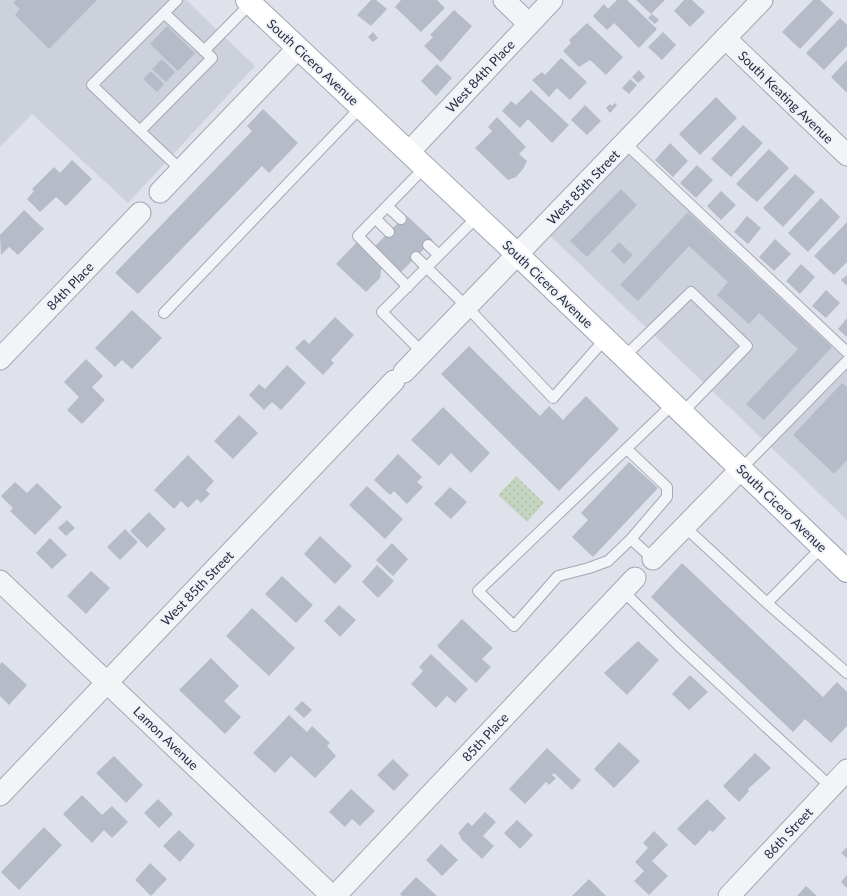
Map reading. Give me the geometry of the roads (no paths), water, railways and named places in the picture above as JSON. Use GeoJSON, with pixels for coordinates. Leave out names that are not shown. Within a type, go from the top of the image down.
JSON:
{"type":"FeatureCollection","features":[{"type":"Feature","properties":{"kind":"main road","name":"South Cicero Avenue"},"geometry":{"type":"LineString","coordinates":[[249,2],[518,255],[847,571]]}},
{"type":"Feature","properties":{"kind":"street"},"geometry":{"type":"LineString","coordinates":[[504,0],[529,24]]}},
{"type":"Feature","properties":{"kind":"street","name":"West 84th Place"},"geometry":{"type":"LineString","coordinates":[[409,152],[552,0]]}},
{"type":"Feature","properties":{"kind":"street","name":"West 85th Street"},"geometry":{"type":"LineString","coordinates":[[0,794],[762,0]]}},
{"type":"Feature","properties":{"kind":"street","name":"South Keating Avenue"},"geometry":{"type":"LineString","coordinates":[[725,38],[847,155]]}},
{"type":"Feature","properties":{"kind":"street"},"geometry":{"type":"LineString","coordinates":[[160,192],[298,48]]}},
{"type":"Feature","properties":{"kind":"street","name":"84th Place"},"geometry":{"type":"LineString","coordinates":[[0,359],[140,213]]}},
{"type":"Feature","properties":{"kind":"street"},"geometry":{"type":"LineString","coordinates":[[653,559],[741,469]]}},
{"type":"Feature","properties":{"kind":"street","name":"Lamon Avenue"},"geometry":{"type":"LineString","coordinates":[[0,580],[107,682],[323,893]]}},
{"type":"Feature","properties":{"kind":"street","name":"85th Place"},"geometry":{"type":"LineString","coordinates":[[323,893],[629,584]]}},
{"type":"Feature","properties":{"kind":"street","name":"86th Street"},"geometry":{"type":"LineString","coordinates":[[729,896],[847,770]]}},
{"type":"Feature","properties":{"kind":"lane"},"geometry":{"type":"LineString","coordinates":[[177,0],[92,85],[181,170]]}},
{"type":"Feature","properties":{"kind":"lane"},"geometry":{"type":"LineString","coordinates":[[204,51],[249,2]]}},
{"type":"Feature","properties":{"kind":"lane"},"geometry":{"type":"LineString","coordinates":[[140,131],[212,58],[164,13]]}},
{"type":"Feature","properties":{"kind":"lane"},"geometry":{"type":"LineString","coordinates":[[164,313],[361,106]]}},
{"type":"Feature","properties":{"kind":"lane"},"geometry":{"type":"LineString","coordinates":[[625,143],[847,352]]}},
{"type":"Feature","properties":{"kind":"lane"},"geometry":{"type":"LineString","coordinates":[[408,287],[358,236],[426,168]]}},
{"type":"Feature","properties":{"kind":"lane"},"geometry":{"type":"LineString","coordinates":[[387,206],[401,219]]}},
{"type":"Feature","properties":{"kind":"lane"},"geometry":{"type":"LineString","coordinates":[[423,353],[382,312],[477,217]]}},
{"type":"Feature","properties":{"kind":"lane"},"geometry":{"type":"LineString","coordinates":[[375,218],[389,232]]}},
{"type":"Feature","properties":{"kind":"lane"},"geometry":{"type":"LineString","coordinates":[[428,245],[439,255]]}},
{"type":"Feature","properties":{"kind":"lane"},"geometry":{"type":"LineString","coordinates":[[416,257],[467,307],[553,398],[605,339]]}},
{"type":"Feature","properties":{"kind":"lane"},"geometry":{"type":"LineString","coordinates":[[624,358],[691,292],[747,346],[678,409],[627,449],[478,591],[514,626],[558,576],[608,561],[631,539],[667,497],[667,487],[627,449]]}},
{"type":"Feature","properties":{"kind":"lane"},"geometry":{"type":"LineString","coordinates":[[741,469],[847,361]]}},
{"type":"Feature","properties":{"kind":"lane"},"geometry":{"type":"LineString","coordinates":[[685,527],[767,603],[847,673]]}},
{"type":"Feature","properties":{"kind":"lane"},"geometry":{"type":"LineString","coordinates":[[631,539],[653,559]]}},
{"type":"Feature","properties":{"kind":"lane"},"geometry":{"type":"LineString","coordinates":[[767,603],[822,547]]}},
{"type":"Feature","properties":{"kind":"lane"},"geometry":{"type":"LineString","coordinates":[[629,584],[831,787]]}}]}
